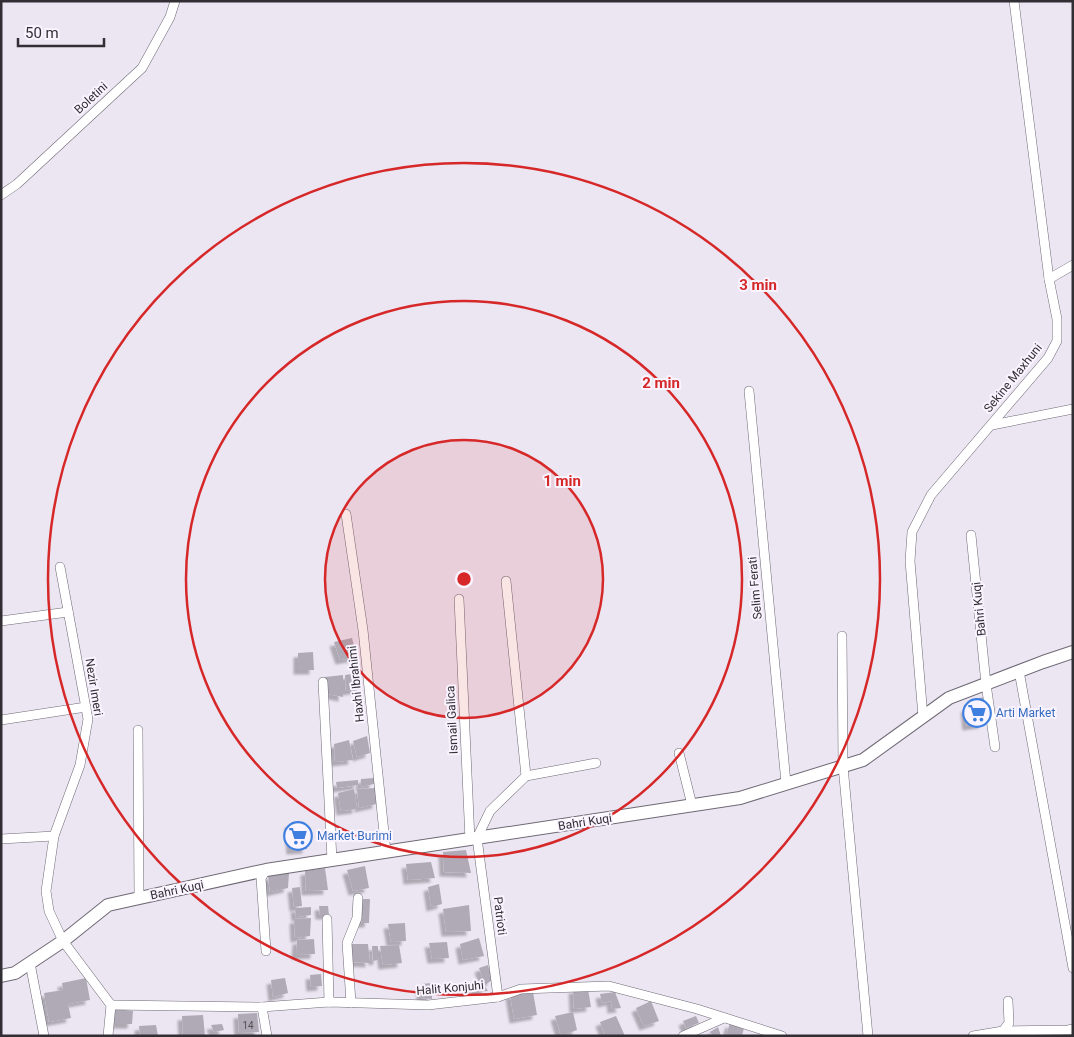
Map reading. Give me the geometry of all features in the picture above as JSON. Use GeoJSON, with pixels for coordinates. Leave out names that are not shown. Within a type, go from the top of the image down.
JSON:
{"type":"FeatureCollection","features":[{"type":"Feature","properties":{"kind":"street","name":"Boletini"},"geometry":{"type":"LineString","coordinates":[[1,195],[17,184],[142,68],[170,17],[175,1]]}},
{"type":"Feature","properties":{"kind":"street","name":"Sekine Maxhuni"},"geometry":{"type":"LineString","coordinates":[[923,716],[910,561],[912,532],[931,495],[1048,358],[1057,341],[1058,318],[1049,279],[1014,1]]}},
{"type":"Feature","properties":{"kind":"street"},"geometry":{"type":"LineString","coordinates":[[1049,279],[1073,265]]}},
{"type":"Feature","properties":{"kind":"street","name":"Selim Ferati"},"geometry":{"type":"LineString","coordinates":[[749,391],[786,784]]}},
{"type":"Feature","properties":{"kind":"street"},"geometry":{"type":"LineString","coordinates":[[992,424],[1073,409]]}},
{"type":"Feature","properties":{"kind":"street","name":"Haxhi Ibrahimi"},"geometry":{"type":"LineString","coordinates":[[346,514],[363,630],[386,852]]}},
{"type":"Feature","properties":{"kind":"street","name":"Bahri Kuqi"},"geometry":{"type":"LineString","coordinates":[[971,535],[986,684],[995,747]]}},
{"type":"Feature","properties":{"kind":"street","name":"Nezir Imeri"},"geometry":{"type":"LineString","coordinates":[[60,567],[88,719],[80,764],[54,836],[46,891],[49,911],[63,941],[111,1005]]}},
{"type":"Feature","properties":{"kind":"street"},"geometry":{"type":"LineString","coordinates":[[506,580],[526,776]]}},
{"type":"Feature","properties":{"kind":"street","name":"Ismail Galica"},"geometry":{"type":"LineString","coordinates":[[459,598],[474,839]]}},
{"type":"Feature","properties":{"kind":"street"},"geometry":{"type":"LineString","coordinates":[[1,621],[68,612]]}},
{"type":"Feature","properties":{"kind":"street"},"geometry":{"type":"LineString","coordinates":[[842,636],[843,766],[868,1036]]}},
{"type":"Feature","properties":{"kind":"street","name":"Bahri Kuqi"},"geometry":{"type":"LineString","coordinates":[[1,976],[15,973],[63,941],[108,905],[266,870],[740,798],[863,760],[949,698],[1073,652]]}},
{"type":"Feature","properties":{"kind":"street"},"geometry":{"type":"LineString","coordinates":[[1019,671],[1073,968]]}},
{"type":"Feature","properties":{"kind":"street"},"geometry":{"type":"LineString","coordinates":[[323,682],[332,860]]}},
{"type":"Feature","properties":{"kind":"street"},"geometry":{"type":"LineString","coordinates":[[1,720],[86,707]]}},
{"type":"Feature","properties":{"kind":"street","name":"Bahri Kuqi"},"geometry":{"type":"LineString","coordinates":[[138,730],[140,898]]}},
{"type":"Feature","properties":{"kind":"street"},"geometry":{"type":"LineString","coordinates":[[678,753],[692,805]]}},
{"type":"Feature","properties":{"kind":"street"},"geometry":{"type":"LineString","coordinates":[[474,839],[490,811],[526,776],[596,763]]}},
{"type":"Feature","properties":{"kind":"street"},"geometry":{"type":"LineString","coordinates":[[1,839],[54,836]]}},
{"type":"Feature","properties":{"kind":"street","name":"Patrioti"},"geometry":{"type":"LineString","coordinates":[[474,839],[498,997]]}},
{"type":"Feature","properties":{"kind":"street"},"geometry":{"type":"LineString","coordinates":[[266,870],[261,878],[266,951]]}},
{"type":"Feature","properties":{"kind":"street"},"geometry":{"type":"LineString","coordinates":[[351,1002],[347,943],[357,918],[358,898]]}},
{"type":"Feature","properties":{"kind":"street"},"geometry":{"type":"LineString","coordinates":[[327,919],[328,1002]]}},
{"type":"Feature","properties":{"kind":"street"},"geometry":{"type":"LineString","coordinates":[[30,963],[44,1036]]}},
{"type":"Feature","properties":{"kind":"street","name":"Halit Konjuhi"},"geometry":{"type":"LineString","coordinates":[[111,1005],[262,1007],[328,1002],[428,1005],[498,997],[521,989],[609,986],[698,1009],[782,1036]]}},
{"type":"Feature","properties":{"kind":"street"},"geometry":{"type":"LineString","coordinates":[[1003,1031],[1009,1023],[1008,1002]]}},
{"type":"Feature","properties":{"kind":"street"},"geometry":{"type":"LineString","coordinates":[[108,1036],[111,1005]]}},
{"type":"Feature","properties":{"kind":"street"},"geometry":{"type":"LineString","coordinates":[[262,1007],[266,1036]]}},
{"type":"Feature","properties":{"kind":"street"},"geometry":{"type":"LineString","coordinates":[[683,1036],[724,1018]]}},
{"type":"Feature","properties":{"kind":"street"},"geometry":{"type":"LineString","coordinates":[[973,1036],[1003,1031],[1073,1029]]}},
{"type":"Feature","properties":{"kind":"building"},"geometry":{"type":"Polygon","coordinates":[[[352,638],[357,657],[340,660],[334,642],[352,638]]]}},
{"type":"Feature","properties":{"kind":"building"},"geometry":{"type":"Polygon","coordinates":[[[313,652],[314,670],[298,670],[298,653],[313,652]]]}},
{"type":"Feature","properties":{"kind":"building"},"geometry":{"type":"Polygon","coordinates":[[[359,673],[361,689],[346,691],[345,675],[359,673]]]}},
{"type":"Feature","properties":{"kind":"building"},"geometry":{"type":"Polygon","coordinates":[[[343,675],[343,697],[328,694],[325,677],[343,675]]]}},
{"type":"Feature","properties":{"kind":"building","name":"Arti Market"},"geometry":{"type":"Polygon","coordinates":[[[985,697],[988,718],[982,719],[983,724],[967,726],[965,708],[974,706],[973,699],[985,697]]]}},
{"type":"Feature","properties":{"kind":"building"},"geometry":{"type":"Polygon","coordinates":[[[367,736],[370,753],[357,757],[353,741],[367,736]]]}},
{"type":"Feature","properties":{"kind":"building"},"geometry":{"type":"Polygon","coordinates":[[[349,740],[353,760],[335,762],[334,744],[349,740]]]}},
{"type":"Feature","properties":{"kind":"building"},"geometry":{"type":"Polygon","coordinates":[[[374,778],[374,784],[360,787],[361,779],[374,778]]]}},
{"type":"Feature","properties":{"kind":"building"},"geometry":{"type":"Polygon","coordinates":[[[358,780],[358,785],[337,788],[336,782],[358,780]]]}},
{"type":"Feature","properties":{"kind":"building"},"geometry":{"type":"Polygon","coordinates":[[[376,788],[377,804],[359,808],[357,789],[376,788]]]}},
{"type":"Feature","properties":{"kind":"building"},"geometry":{"type":"Polygon","coordinates":[[[354,789],[357,809],[341,811],[338,793],[354,789]]]}},
{"type":"Feature","properties":{"kind":"building","name":"Market Burimi"},"geometry":{"type":"Polygon","coordinates":[[[304,822],[307,849],[291,850],[289,824],[304,822]]]}},
{"type":"Feature","properties":{"kind":"building"},"geometry":{"type":"Polygon","coordinates":[[[466,850],[471,873],[444,872],[443,852],[466,850]]]}},
{"type":"Feature","properties":{"kind":"building"},"geometry":{"type":"Polygon","coordinates":[[[431,862],[435,878],[408,880],[406,864],[431,862]]]}},
{"type":"Feature","properties":{"kind":"building"},"geometry":{"type":"Polygon","coordinates":[[[365,866],[369,888],[353,891],[347,870],[365,866]]]}},
{"type":"Feature","properties":{"kind":"building"},"geometry":{"type":"Polygon","coordinates":[[[325,868],[328,890],[306,891],[305,871],[325,868]]]}},
{"type":"Feature","properties":{"kind":"building"},"geometry":{"type":"Polygon","coordinates":[[[289,873],[288,888],[270,892],[268,876],[289,873]]]}},
{"type":"Feature","properties":{"kind":"building"},"geometry":{"type":"Polygon","coordinates":[[[439,884],[442,904],[431,907],[428,887],[439,884]]]}},
{"type":"Feature","properties":{"kind":"building"},"geometry":{"type":"Polygon","coordinates":[[[300,887],[302,906],[294,907],[292,888],[300,887]]]}},
{"type":"Feature","properties":{"kind":"building"},"geometry":{"type":"Polygon","coordinates":[[[358,899],[370,899],[369,923],[362,923],[358,899]]]}},
{"type":"Feature","properties":{"kind":"building"},"geometry":{"type":"Polygon","coordinates":[[[469,905],[471,931],[446,932],[443,909],[469,905]]]}},
{"type":"Feature","properties":{"kind":"building"},"geometry":{"type":"Polygon","coordinates":[[[319,906],[328,906],[329,915],[320,915],[319,906]]]}},
{"type":"Feature","properties":{"kind":"building"},"geometry":{"type":"Polygon","coordinates":[[[311,907],[311,915],[296,917],[295,908],[311,907]]]}},
{"type":"Feature","properties":{"kind":"building"},"geometry":{"type":"Polygon","coordinates":[[[311,918],[310,936],[295,938],[294,919],[311,918]]]}},
{"type":"Feature","properties":{"kind":"building"},"geometry":{"type":"Polygon","coordinates":[[[405,923],[406,941],[391,942],[388,924],[405,923]]]}},
{"type":"Feature","properties":{"kind":"building"},"geometry":{"type":"Polygon","coordinates":[[[479,938],[484,956],[463,960],[460,944],[479,938]]]}},
{"type":"Feature","properties":{"kind":"building"},"geometry":{"type":"Polygon","coordinates":[[[314,939],[315,954],[296,955],[297,940],[314,939]]]}},
{"type":"Feature","properties":{"kind":"building"},"geometry":{"type":"Polygon","coordinates":[[[447,942],[449,958],[432,959],[429,943],[447,942]]]}},
{"type":"Feature","properties":{"kind":"building"},"geometry":{"type":"Polygon","coordinates":[[[352,944],[368,944],[370,963],[352,962],[352,944]]]}},
{"type":"Feature","properties":{"kind":"building"},"geometry":{"type":"Polygon","coordinates":[[[399,945],[402,963],[383,965],[380,946],[399,945]]]}},
{"type":"Feature","properties":{"kind":"building"},"geometry":{"type":"Polygon","coordinates":[[[372,946],[378,946],[378,960],[373,961],[372,946]]]}},
{"type":"Feature","properties":{"kind":"building"},"geometry":{"type":"Polygon","coordinates":[[[488,965],[492,980],[485,985],[479,968],[488,965]]]}},
{"type":"Feature","properties":{"kind":"building"},"geometry":{"type":"Polygon","coordinates":[[[321,974],[322,986],[311,987],[310,975],[321,974]]]}},
{"type":"Feature","properties":{"kind":"building"},"geometry":{"type":"Polygon","coordinates":[[[86,978],[90,1000],[68,1004],[71,1018],[49,1022],[44,993],[63,990],[62,983],[86,978]]]}},
{"type":"Feature","properties":{"kind":"building"},"geometry":{"type":"Polygon","coordinates":[[[285,978],[288,993],[273,997],[271,980],[285,978]]]}},
{"type":"Feature","properties":{"kind":"building"},"geometry":{"type":"Polygon","coordinates":[[[468,982],[474,982],[473,993],[468,992],[468,982]]]}},
{"type":"Feature","properties":{"kind":"building"},"geometry":{"type":"Polygon","coordinates":[[[432,983],[432,999],[421,998],[421,984],[432,983]]]}},
{"type":"Feature","properties":{"kind":"building"},"geometry":{"type":"Polygon","coordinates":[[[484,985],[488,991],[475,992],[475,987],[484,985]]]}},
{"type":"Feature","properties":{"kind":"building"},"geometry":{"type":"Polygon","coordinates":[[[573,989],[588,989],[591,1007],[574,1009],[573,989]]]}},
{"type":"Feature","properties":{"kind":"building"},"geometry":{"type":"Polygon","coordinates":[[[533,992],[537,1015],[514,1019],[510,994],[533,992]]]}},
{"type":"Feature","properties":{"kind":"building"},"geometry":{"type":"Polygon","coordinates":[[[615,992],[621,1008],[612,1009],[611,1001],[602,1003],[600,994],[615,992]]]}},
{"type":"Feature","properties":{"kind":"building"},"geometry":{"type":"Polygon","coordinates":[[[651,1001],[659,1021],[644,1026],[636,1008],[651,1001]]]}},
{"type":"Feature","properties":{"kind":"building"},"geometry":{"type":"Polygon","coordinates":[[[115,1009],[133,1011],[132,1024],[112,1024],[115,1009]]]}},
{"type":"Feature","properties":{"kind":"building"},"geometry":{"type":"Polygon","coordinates":[[[573,1012],[577,1030],[561,1036],[555,1016],[573,1012]]]}},
{"type":"Feature","properties":{"kind":"building"},"geometry":{"type":"Polygon","coordinates":[[[257,1013],[259,1032],[239,1033],[238,1014],[257,1013]]]}},
{"type":"Feature","properties":{"kind":"building"},"geometry":{"type":"Polygon","coordinates":[[[203,1015],[205,1036],[183,1036],[182,1016],[203,1015]]]}},
{"type":"Feature","properties":{"kind":"building"},"geometry":{"type":"Polygon","coordinates":[[[616,1016],[625,1036],[605,1036],[600,1022],[616,1016]]]}},
{"type":"Feature","properties":{"kind":"building"},"geometry":{"type":"Polygon","coordinates":[[[696,1016],[699,1023],[686,1028],[683,1021],[696,1016]]]}},
{"type":"Feature","properties":{"kind":"building"},"geometry":{"type":"Polygon","coordinates":[[[730,1023],[744,1028],[742,1036],[726,1036],[730,1023]]]}},
{"type":"Feature","properties":{"kind":"building"},"geometry":{"type":"Polygon","coordinates":[[[222,1024],[224,1030],[214,1032],[211,1025],[222,1024]]]}},
{"type":"Feature","properties":{"kind":"building"},"geometry":{"type":"Polygon","coordinates":[[[156,1025],[158,1036],[140,1036],[139,1026],[156,1025]]]}},
{"type":"Feature","properties":{"kind":"building"},"geometry":{"type":"Polygon","coordinates":[[[718,1027],[721,1036],[713,1036],[710,1032],[718,1027]]]}},
{"type":"Feature","properties":{"kind":"place","name":"Arti Market"},"geometry":{"type":"Point","coordinates":[977,713]}},
{"type":"Feature","properties":{"kind":"place","name":"Market Burimi"},"geometry":{"type":"Point","coordinates":[298,836]}}]}
